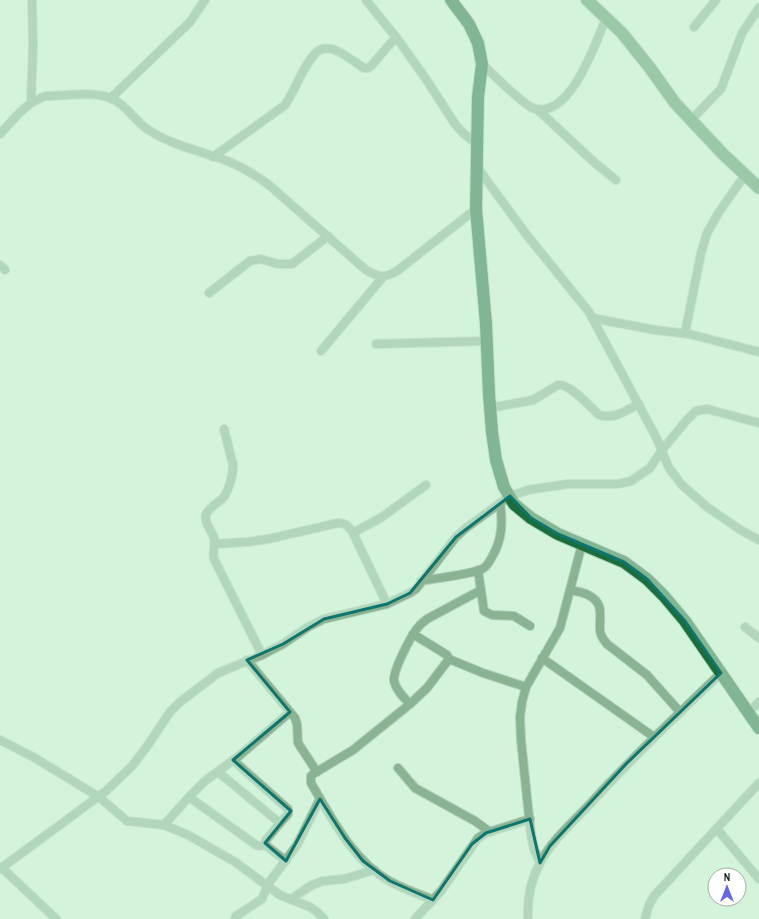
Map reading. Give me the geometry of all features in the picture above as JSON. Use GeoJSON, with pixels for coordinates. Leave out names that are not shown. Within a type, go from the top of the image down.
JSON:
{"type":"FeatureCollection","features":[{"type":"Feature","properties":{"kind":"highway"},"geometry":{"type":"LineString","coordinates":[[451,0],[469,24],[478,43],[482,64],[478,97],[476,209],[490,408],[496,460],[504,487],[505,500],[514,504],[531,518],[558,534],[624,562],[648,579],[685,621],[759,728]]}},
{"type":"Feature","properties":{"kind":"main road"},"geometry":{"type":"LineString","coordinates":[[587,0],[625,37],[650,68],[675,103],[723,154],[759,188]]}},
{"type":"Feature","properties":{"kind":"street"},"geometry":{"type":"LineString","coordinates":[[31,102],[33,45],[32,0]]}},
{"type":"Feature","properties":{"kind":"street"},"geometry":{"type":"LineString","coordinates":[[111,98],[190,22],[205,0]]}},
{"type":"Feature","properties":{"kind":"street"},"geometry":{"type":"LineString","coordinates":[[366,0],[396,37],[426,78],[455,124],[463,133],[477,144]]}},
{"type":"Feature","properties":{"kind":"street"},"geometry":{"type":"LineString","coordinates":[[694,27],[716,0]]}},
{"type":"Feature","properties":{"kind":"street"},"geometry":{"type":"LineString","coordinates":[[691,120],[721,89],[742,33],[759,8]]}},
{"type":"Feature","properties":{"kind":"street"},"geometry":{"type":"LineString","coordinates":[[482,64],[532,108],[544,109],[554,106],[573,87],[585,69],[606,18]]}},
{"type":"Feature","properties":{"kind":"street"},"geometry":{"type":"LineString","coordinates":[[213,157],[284,105],[291,96],[310,60],[318,51],[328,48],[334,50],[364,68],[368,68],[396,37]]}},
{"type":"Feature","properties":{"kind":"street"},"geometry":{"type":"LineString","coordinates":[[0,134],[31,102],[46,96],[87,95],[111,98],[118,102],[147,129],[160,137],[185,148],[228,162],[255,174],[366,270],[383,277],[389,276],[397,271],[476,209]]}},
{"type":"Feature","properties":{"kind":"street"},"geometry":{"type":"LineString","coordinates":[[537,109],[595,163],[616,180]]}},
{"type":"Feature","properties":{"kind":"street"},"geometry":{"type":"LineString","coordinates":[[477,167],[526,234],[578,297],[592,318],[639,404],[662,450],[669,468],[682,485],[707,507],[739,529],[759,540]]}},
{"type":"Feature","properties":{"kind":"street"},"geometry":{"type":"LineString","coordinates":[[685,333],[701,253],[707,233],[719,212],[745,175]]}},
{"type":"Feature","properties":{"kind":"street"},"geometry":{"type":"LineString","coordinates":[[209,293],[250,261],[261,259],[278,264],[292,264],[328,236]]}},
{"type":"Feature","properties":{"kind":"street"},"geometry":{"type":"LineString","coordinates":[[321,350],[383,277]]}},
{"type":"Feature","properties":{"kind":"street"},"geometry":{"type":"LineString","coordinates":[[592,318],[655,330],[685,333],[759,352]]}},
{"type":"Feature","properties":{"kind":"street"},"geometry":{"type":"LineString","coordinates":[[376,344],[486,341]]}},
{"type":"Feature","properties":{"kind":"street"},"geometry":{"type":"LineString","coordinates":[[490,408],[533,400],[558,385],[563,384],[570,388],[599,415],[611,417],[639,404]]}},
{"type":"Feature","properties":{"kind":"street"},"geometry":{"type":"LineString","coordinates":[[56,919],[1,868],[106,791],[132,766],[148,745],[161,724],[180,702],[218,673],[262,655],[324,619],[387,604],[410,593],[416,589],[456,537],[505,500],[528,490],[568,484],[605,485],[625,483],[642,474],[650,468],[662,450],[696,411],[707,409],[759,423]]}},
{"type":"Feature","properties":{"kind":"street"},"geometry":{"type":"LineString","coordinates":[[224,429],[233,465],[233,471],[226,495],[210,509],[206,514],[205,520],[214,537],[215,544],[212,553],[214,559],[262,655]]}},
{"type":"Feature","properties":{"kind":"street"},"geometry":{"type":"LineString","coordinates":[[353,533],[382,516],[426,485]]}},
{"type":"Feature","properties":{"kind":"street"},"geometry":{"type":"LineString","coordinates":[[421,581],[484,568],[498,546],[505,500]]}},
{"type":"Feature","properties":{"kind":"street"},"geometry":{"type":"LineString","coordinates":[[215,544],[268,539],[338,523],[344,523],[348,525],[353,533],[387,604]]}},
{"type":"Feature","properties":{"kind":"street"},"geometry":{"type":"LineString","coordinates":[[540,863],[534,850],[520,717],[526,687],[560,628],[582,544]]}},
{"type":"Feature","properties":{"kind":"street"},"geometry":{"type":"LineString","coordinates":[[478,570],[484,611],[487,613],[514,616],[530,626]]}},
{"type":"Feature","properties":{"kind":"street"},"geometry":{"type":"LineString","coordinates":[[410,704],[396,687],[394,680],[397,667],[413,634],[419,625],[427,619],[482,590]]}},
{"type":"Feature","properties":{"kind":"street"},"geometry":{"type":"LineString","coordinates":[[570,590],[587,594],[594,598],[599,604],[601,613],[600,631],[602,638],[607,644],[647,675],[680,712]]}},
{"type":"Feature","properties":{"kind":"street"},"geometry":{"type":"LineString","coordinates":[[745,627],[759,638]]}},
{"type":"Feature","properties":{"kind":"street"},"geometry":{"type":"LineString","coordinates":[[413,634],[447,655],[450,659],[483,673],[526,687]]}},
{"type":"Feature","properties":{"kind":"street"},"geometry":{"type":"LineString","coordinates":[[542,658],[654,737]]}},
{"type":"Feature","properties":{"kind":"street"},"geometry":{"type":"LineString","coordinates":[[433,900],[390,881],[363,861],[344,838],[310,780],[311,776],[353,750],[410,704],[427,688],[450,659]]}},
{"type":"Feature","properties":{"kind":"street"},"geometry":{"type":"LineString","coordinates":[[247,660],[290,712],[297,724],[298,743],[317,772]]}},
{"type":"Feature","properties":{"kind":"street"},"geometry":{"type":"LineString","coordinates":[[528,919],[531,884],[540,863],[550,846],[627,763],[720,673]]}},
{"type":"Feature","properties":{"kind":"street"},"geometry":{"type":"LineString","coordinates":[[748,713],[759,702]]}},
{"type":"Feature","properties":{"kind":"street"},"geometry":{"type":"LineString","coordinates":[[164,825],[189,796],[290,712]]}},
{"type":"Feature","properties":{"kind":"street"},"geometry":{"type":"LineString","coordinates":[[0,740],[35,758],[98,797],[127,821],[164,825],[188,835],[228,858],[280,895],[310,907],[318,912],[324,919]]}},
{"type":"Feature","properties":{"kind":"street"},"geometry":{"type":"LineString","coordinates":[[233,760],[289,811],[266,840],[266,845]]}},
{"type":"Feature","properties":{"kind":"street"},"geometry":{"type":"LineString","coordinates":[[398,768],[415,788],[475,820],[490,832]]}},
{"type":"Feature","properties":{"kind":"street"},"geometry":{"type":"LineString","coordinates":[[218,772],[280,823]]}},
{"type":"Feature","properties":{"kind":"street"},"geometry":{"type":"LineString","coordinates":[[645,919],[649,905],[654,896],[759,783]]}},
{"type":"Feature","properties":{"kind":"street"},"geometry":{"type":"LineString","coordinates":[[189,796],[256,845],[266,845],[286,861]]}},
{"type":"Feature","properties":{"kind":"street"},"geometry":{"type":"LineString","coordinates":[[235,919],[236,916],[262,899],[266,886],[297,845],[320,799]]}},
{"type":"Feature","properties":{"kind":"street"},"geometry":{"type":"LineString","coordinates":[[415,919],[441,891],[478,838],[490,832],[530,819]]}},
{"type":"Feature","properties":{"kind":"street"},"geometry":{"type":"LineString","coordinates":[[717,829],[759,879]]}},
{"type":"Feature","properties":{"kind":"street"},"geometry":{"type":"LineString","coordinates":[[290,899],[312,885],[323,881],[344,879],[374,870]]}},
{"type":"Feature","properties":{"kind":"highlighted area"},"geometry":{"type":"Polygon","coordinates":[[[510,496],[531,518],[558,534],[624,562],[647,579],[685,621],[721,673],[627,763],[550,846],[540,863],[530,819],[486,833],[472,844],[433,900],[390,881],[363,861],[345,838],[320,799],[286,861],[265,843],[291,811],[233,760],[290,712],[247,660],[283,644],[324,619],[387,604],[410,593],[456,537],[510,496]]]}}]}
